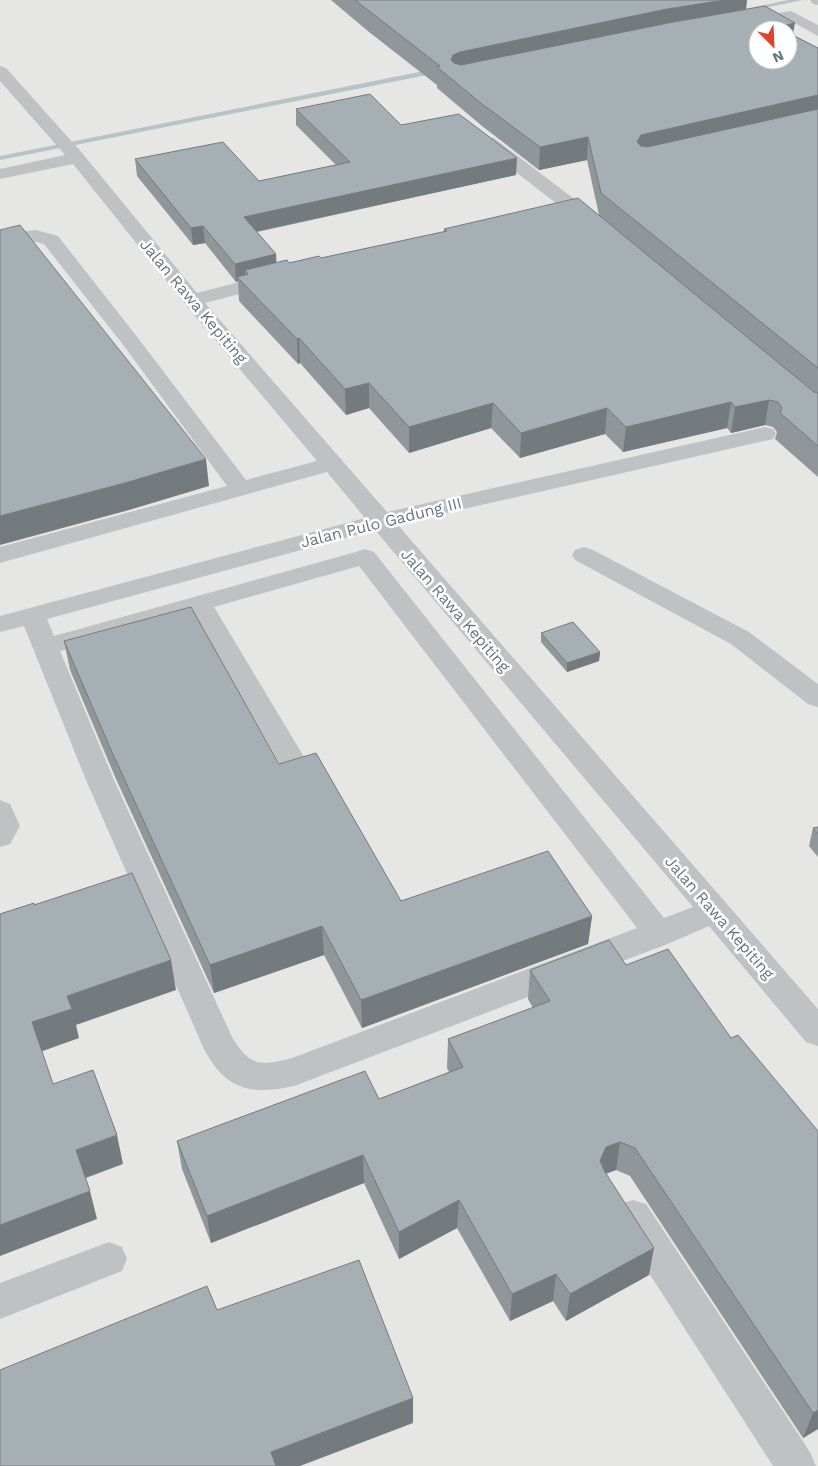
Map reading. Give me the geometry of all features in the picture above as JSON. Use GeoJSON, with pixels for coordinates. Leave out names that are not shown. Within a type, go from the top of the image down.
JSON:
{"type":"FeatureCollection","features":[{"type":"Feature","properties":{"kind":"street"},"geometry":{"type":"LineString","coordinates":[[733,25],[818,10]]}},
{"type":"Feature","properties":{"kind":"street"},"geometry":{"type":"LineString","coordinates":[[791,14],[818,31]]}},
{"type":"Feature","properties":{"kind":"street","name":"Jalan Rawa Kepiting"},"geometry":{"type":"LineString","coordinates":[[0,71],[70,150],[192,300],[380,521],[818,1032]]}},
{"type":"Feature","properties":{"kind":"street"},"geometry":{"type":"LineString","coordinates":[[471,129],[607,234]]}},
{"type":"Feature","properties":{"kind":"street"},"geometry":{"type":"LineString","coordinates":[[0,174],[70,150]]}},
{"type":"Feature","properties":{"kind":"street"},"geometry":{"type":"LineString","coordinates":[[554,211],[573,206]]}},
{"type":"Feature","properties":{"kind":"street"},"geometry":{"type":"LineString","coordinates":[[0,240],[36,236],[51,240],[132,342],[241,489]]}},
{"type":"Feature","properties":{"kind":"street"},"geometry":{"type":"LineString","coordinates":[[192,300],[288,276]]}},
{"type":"Feature","properties":{"kind":"street","name":"Jalan Pulo Gadung III"},"geometry":{"type":"LineString","coordinates":[[0,624],[380,521],[764,434]]}},
{"type":"Feature","properties":{"kind":"street"},"geometry":{"type":"LineString","coordinates":[[0,555],[332,464]]}},
{"type":"Feature","properties":{"kind":"street"},"geometry":{"type":"LineString","coordinates":[[584,555],[740,638],[818,698]]}},
{"type":"Feature","properties":{"kind":"street"},"geometry":{"type":"LineString","coordinates":[[47,646],[365,557],[659,934]]}},
{"type":"Feature","properties":{"kind":"street"},"geometry":{"type":"LineString","coordinates":[[199,603],[299,772]]}},
{"type":"Feature","properties":{"kind":"street"},"geometry":{"type":"LineString","coordinates":[[32,614],[47,646],[100,780],[220,1047],[230,1064],[244,1074],[254,1077],[272,1078],[294,1072],[715,911]]}},
{"type":"Feature","properties":{"kind":"street"},"geometry":{"type":"LineString","coordinates":[[0,811],[5,826],[0,836]]}},
{"type":"Feature","properties":{"kind":"street"},"geometry":{"type":"LineString","coordinates":[[615,1188],[795,1466]]}},
{"type":"Feature","properties":{"kind":"street"},"geometry":{"type":"LineString","coordinates":[[0,1301],[109,1258]]}},
{"type":"Feature","properties":{"kind":"shaded area"},"geometry":{"type":"Polygon","coordinates":[[[0,0],[818,0],[818,1466],[0,1466],[0,0]]]}},
{"type":"Feature","properties":{"kind":"building"},"geometry":{"type":"Polygon","coordinates":[[[355,0],[725,0],[667,9],[460,52],[453,55],[451,60],[461,65],[668,23],[765,6],[790,20],[748,20],[748,70],[798,70],[798,38],[818,48],[818,95],[641,135],[637,142],[641,146],[647,147],[818,109],[818,368],[601,193],[588,137],[540,147],[482,104],[437,67],[440,66],[355,0]]]}},
{"type":"Feature","properties":{"kind":"building"},"geometry":{"type":"Polygon","coordinates":[[[370,94],[401,125],[459,114],[517,158],[244,217],[276,254],[235,264],[203,226],[191,228],[135,159],[223,142],[259,181],[350,162],[296,109],[370,94]]]}},
{"type":"Feature","properties":{"kind":"building"},"geometry":{"type":"Polygon","coordinates":[[[578,198],[814,392],[818,393],[818,446],[780,413],[782,408],[778,402],[769,400],[735,407],[731,402],[626,427],[607,408],[521,433],[493,403],[409,427],[369,383],[345,389],[299,338],[297,339],[237,277],[248,274],[245,270],[287,260],[289,263],[319,256],[321,258],[447,231],[444,229],[578,198]]]}},
{"type":"Feature","properties":{"kind":"building"},"geometry":{"type":"Polygon","coordinates":[[[20,225],[206,459],[125,483],[0,516],[0,230],[20,225]]]}},
{"type":"Feature","properties":{"kind":"building"},"geometry":{"type":"Polygon","coordinates":[[[191,607],[279,764],[316,753],[401,901],[548,851],[592,916],[361,1000],[322,926],[210,965],[111,750],[64,641],[191,607]]]}},
{"type":"Feature","properties":{"kind":"building"},"geometry":{"type":"Polygon","coordinates":[[[573,622],[600,652],[567,663],[541,633],[573,622]]]}},
{"type":"Feature","properties":{"kind":"building"},"geometry":{"type":"Polygon","coordinates":[[[818,827],[818,834],[813,828],[818,827]]]}},
{"type":"Feature","properties":{"kind":"building"},"geometry":{"type":"Polygon","coordinates":[[[132,873],[171,960],[67,996],[72,1009],[32,1022],[53,1084],[93,1070],[117,1135],[76,1150],[90,1191],[0,1225],[0,914],[132,873]]]}},
{"type":"Feature","properties":{"kind":"building"},"geometry":{"type":"Polygon","coordinates":[[[609,940],[626,965],[668,949],[731,1038],[738,1035],[818,1131],[818,1410],[813,1413],[635,1148],[620,1142],[606,1147],[600,1161],[605,1172],[654,1248],[570,1294],[556,1274],[512,1294],[459,1200],[399,1232],[363,1155],[207,1216],[177,1141],[365,1071],[379,1099],[463,1067],[448,1039],[550,1001],[530,970],[609,940]]]}},
{"type":"Feature","properties":{"kind":"building"},"geometry":{"type":"Polygon","coordinates":[[[359,1260],[413,1398],[271,1452],[276,1466],[0,1466],[0,1370],[207,1286],[217,1310],[359,1260]]]}},
{"type":"Feature","properties":{"kind":"waterway"},"geometry":{"type":"LineString","coordinates":[[748,9],[800,0]]}},
{"type":"Feature","properties":{"kind":"waterway"},"geometry":{"type":"LineString","coordinates":[[0,158],[439,70]]}}]}
